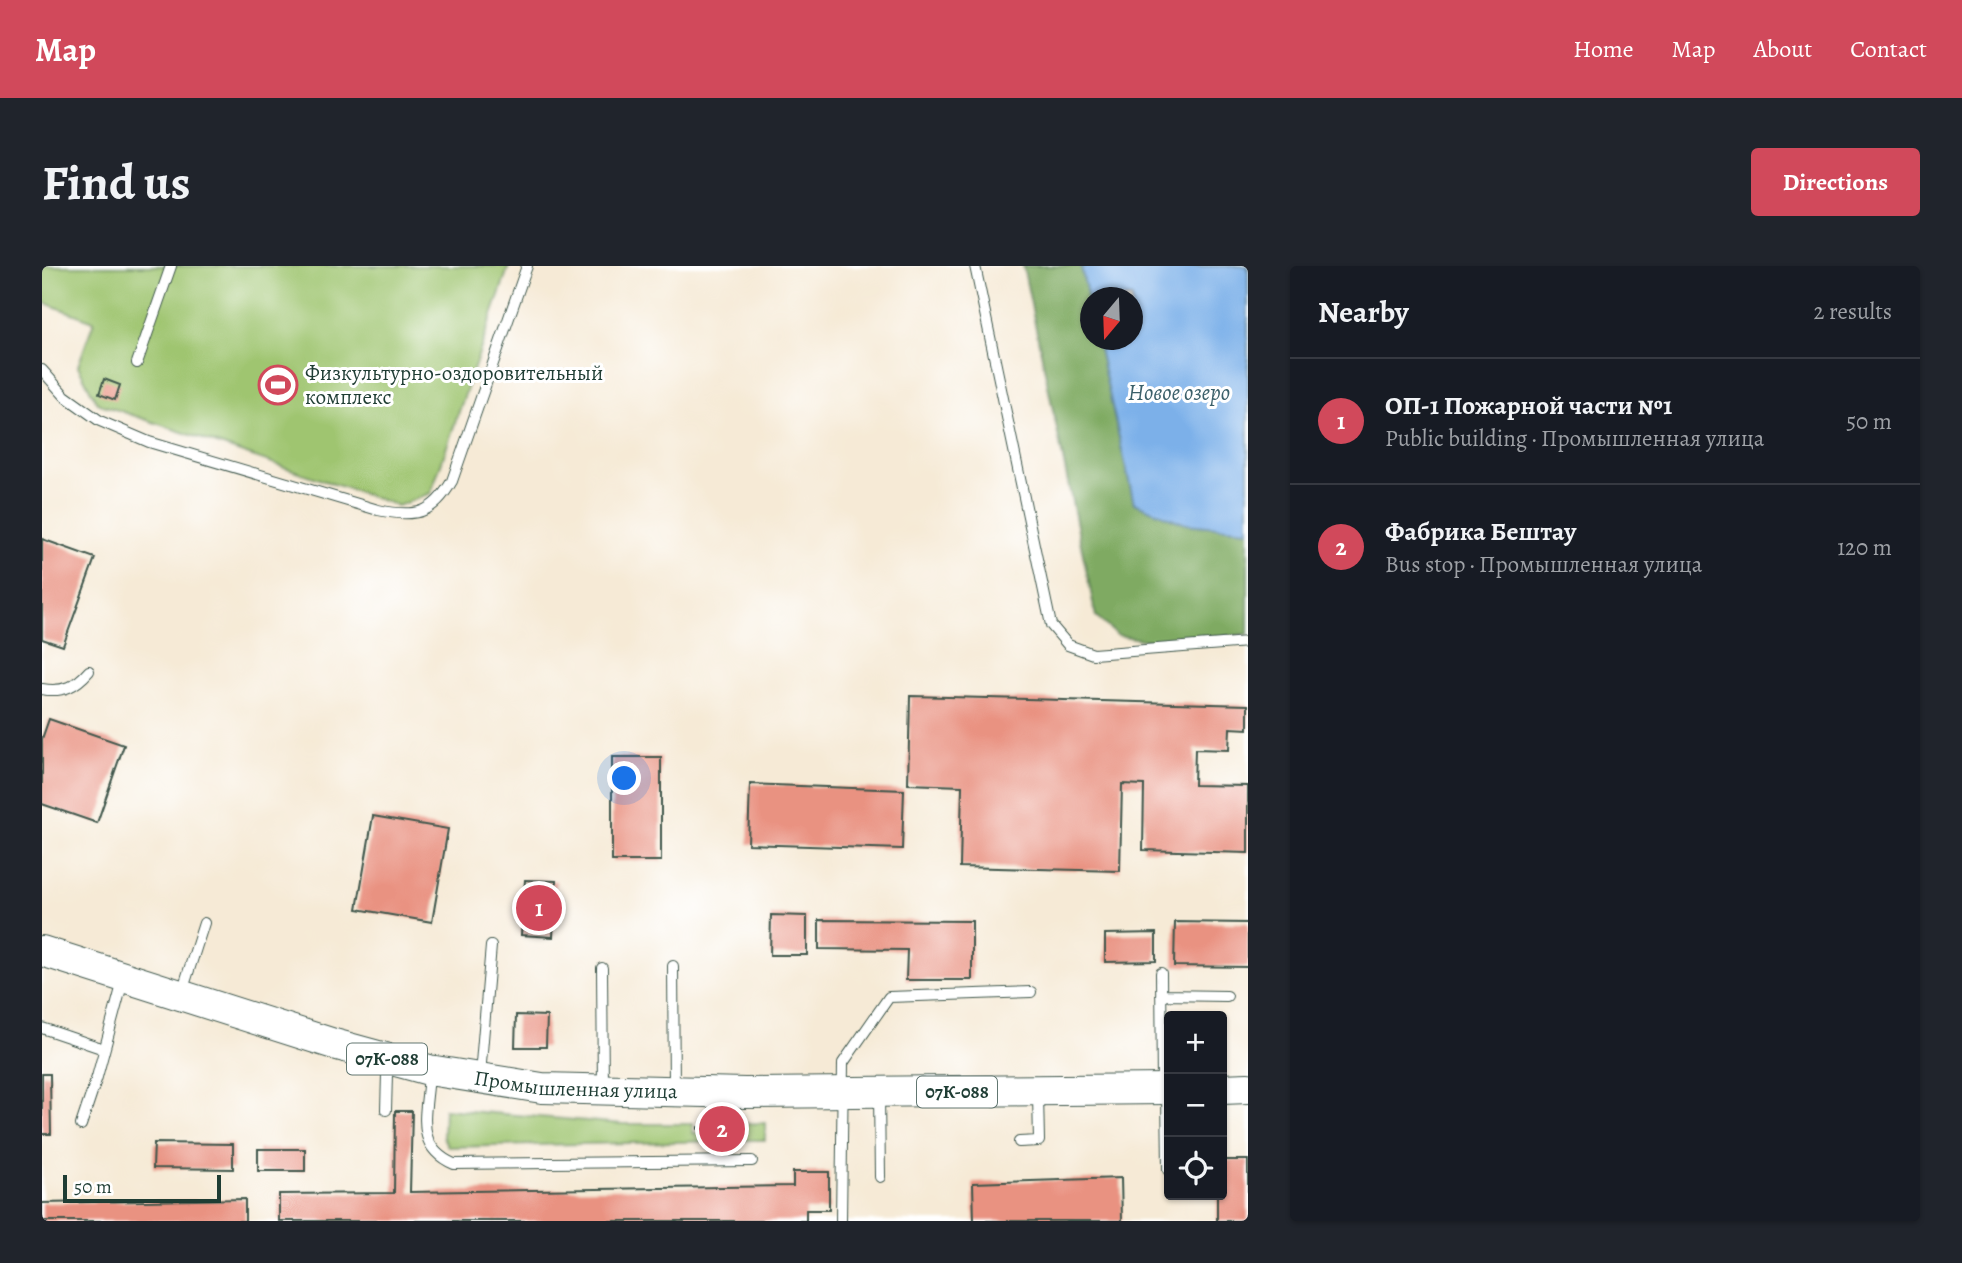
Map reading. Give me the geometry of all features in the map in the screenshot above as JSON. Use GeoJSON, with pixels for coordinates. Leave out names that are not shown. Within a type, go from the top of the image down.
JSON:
{"type":"FeatureCollection","features":[{"type":"Feature","properties":{"kind":"main road","name":"Промышленная улица"},"geometry":{"type":"LineString","coordinates":[[42,951],[392,1060],[480,1079],[603,1092],[879,1093],[1164,1089]]}},
{"type":"Feature","properties":{"kind":"main road"},"geometry":{"type":"LineString","coordinates":[[1227,1088],[1248,1088]]}},
{"type":"Feature","properties":{"kind":"lane"},"geometry":{"type":"LineString","coordinates":[[137,363],[171,266]]}},
{"type":"Feature","properties":{"kind":"lane"},"geometry":{"type":"LineString","coordinates":[[42,370],[65,396],[100,421],[149,442],[378,510],[401,515],[421,512],[441,500],[452,481],[527,266]]}},
{"type":"Feature","properties":{"kind":"lane"},"geometry":{"type":"LineString","coordinates":[[975,266],[1051,625],[1068,645],[1093,654],[1248,642]]}},
{"type":"Feature","properties":{"kind":"lane"},"geometry":{"type":"LineString","coordinates":[[42,689],[76,686],[89,671]]}},
{"type":"Feature","properties":{"kind":"lane"},"geometry":{"type":"LineString","coordinates":[[181,995],[204,923]]}},
{"type":"Feature","properties":{"kind":"lane"},"geometry":{"type":"LineString","coordinates":[[480,1079],[491,946]]}},
{"type":"Feature","properties":{"kind":"lane"},"geometry":{"type":"LineString","coordinates":[[673,967],[674,1092]]}},
{"type":"Feature","properties":{"kind":"lane"},"geometry":{"type":"LineString","coordinates":[[602,968],[603,1092]]}},
{"type":"Feature","properties":{"kind":"lane"},"geometry":{"type":"LineString","coordinates":[[1161,973],[1165,1074]]}},
{"type":"Feature","properties":{"kind":"lane"},"geometry":{"type":"LineString","coordinates":[[80,1125],[124,977]]}},
{"type":"Feature","properties":{"kind":"lane"},"geometry":{"type":"LineString","coordinates":[[841,1221],[843,1063],[888,997],[1031,992]]}},
{"type":"Feature","properties":{"kind":"lane"},"geometry":{"type":"LineString","coordinates":[[1161,995],[1227,996]]}},
{"type":"Feature","properties":{"kind":"lane"},"geometry":{"type":"LineString","coordinates":[[42,1028],[104,1049]]}},
{"type":"Feature","properties":{"kind":"lane"},"geometry":{"type":"LineString","coordinates":[[386,1110],[387,1074],[392,1060]]}},
{"type":"Feature","properties":{"kind":"lane"},"geometry":{"type":"LineString","coordinates":[[429,1070],[426,1140],[436,1156],[454,1164],[752,1161]]}},
{"type":"Feature","properties":{"kind":"lane"},"geometry":{"type":"LineString","coordinates":[[1019,1142],[1039,1141],[1037,1091]]}},
{"type":"Feature","properties":{"kind":"lane"},"geometry":{"type":"LineString","coordinates":[[879,1093],[880,1177]]}},
{"type":"Feature","properties":{"kind":"path"},"geometry":{"type":"LineString","coordinates":[[697,1128],[728,1127],[727,1140]]}},
{"type":"Feature","properties":{"kind":"green space","name":"Физкультурно-оздоровительный комплекс"},"geometry":{"type":"Polygon","coordinates":[[[42,266],[509,266],[431,493],[398,506],[97,403],[78,366],[94,321],[42,302],[42,266]]]}},
{"type":"Feature","properties":{"kind":"green space"},"geometry":{"type":"Polygon","coordinates":[[[1023,266],[1081,266],[1085,287],[1080,287],[1080,350],[1099,350],[1134,503],[1186,524],[1248,530],[1248,634],[1162,643],[1117,635],[1096,617],[1023,266]]]}},
{"type":"Feature","properties":{"kind":"green space"},"geometry":{"type":"Polygon","coordinates":[[[444,1109],[623,1124],[692,1124],[693,1133],[722,1133],[722,1141],[448,1147],[443,1137],[444,1109]]]}},
{"type":"Feature","properties":{"kind":"green space"},"geometry":{"type":"Polygon","coordinates":[[[765,1123],[765,1140],[732,1140],[735,1124],[765,1123]]]}},
{"type":"Feature","properties":{"kind":"water","name":"Новое озеро"},"geometry":{"type":"Polygon","coordinates":[[[1081,266],[1248,266],[1248,530],[1186,524],[1134,503],[1099,350],[1143,350],[1143,287],[1085,287],[1081,266]]]}},
{"type":"Feature","properties":{"kind":"building"},"geometry":{"type":"Polygon","coordinates":[[[104,379],[120,385],[115,400],[99,394],[104,379]]]}},
{"type":"Feature","properties":{"kind":"building"},"geometry":{"type":"Polygon","coordinates":[[[42,539],[95,558],[63,646],[42,639],[42,539]]]}},
{"type":"Feature","properties":{"kind":"building"},"geometry":{"type":"Polygon","coordinates":[[[910,696],[1248,705],[1248,729],[1230,728],[1229,750],[1195,749],[1194,785],[1248,786],[1248,853],[1143,850],[1144,785],[1122,784],[1120,871],[960,867],[962,786],[908,784],[910,696]]]}},
{"type":"Feature","properties":{"kind":"building"},"geometry":{"type":"Polygon","coordinates":[[[49,719],[124,745],[97,823],[42,804],[42,739],[49,719]]]}},
{"type":"Feature","properties":{"kind":"building"},"geometry":{"type":"Polygon","coordinates":[[[612,757],[661,757],[661,861],[612,861],[612,757]]]}},
{"type":"Feature","properties":{"kind":"building"},"geometry":{"type":"Polygon","coordinates":[[[750,784],[904,790],[902,849],[748,844],[750,784]]]}},
{"type":"Feature","properties":{"kind":"building"},"geometry":{"type":"Polygon","coordinates":[[[373,816],[448,829],[432,922],[357,909],[373,816]]]}},
{"type":"Feature","properties":{"kind":"building"},"geometry":{"type":"Polygon","coordinates":[[[525,880],[556,881],[553,937],[521,935],[525,880]]]}},
{"type":"Feature","properties":{"kind":"building"},"geometry":{"type":"Polygon","coordinates":[[[771,915],[807,916],[807,955],[770,955],[771,915]]]}},
{"type":"Feature","properties":{"kind":"building"},"geometry":{"type":"Polygon","coordinates":[[[819,920],[972,921],[972,980],[906,980],[907,950],[819,949],[819,920]]]}},
{"type":"Feature","properties":{"kind":"building"},"geometry":{"type":"Polygon","coordinates":[[[1175,922],[1248,923],[1248,967],[1174,966],[1175,922]]]}},
{"type":"Feature","properties":{"kind":"building"},"geometry":{"type":"Polygon","coordinates":[[[1156,933],[1156,961],[1105,962],[1105,934],[1156,933]]]}},
{"type":"Feature","properties":{"kind":"building"},"geometry":{"type":"Polygon","coordinates":[[[516,1015],[547,1016],[546,1047],[515,1047],[516,1015]]]}},
{"type":"Feature","properties":{"kind":"building"},"geometry":{"type":"Polygon","coordinates":[[[42,1074],[50,1074],[51,1134],[42,1134],[42,1074]]]}},
{"type":"Feature","properties":{"kind":"building"},"geometry":{"type":"Polygon","coordinates":[[[395,1111],[412,1111],[410,1192],[793,1186],[793,1172],[829,1172],[829,1210],[806,1210],[806,1221],[279,1221],[279,1194],[394,1193],[395,1111]]]}},
{"type":"Feature","properties":{"kind":"building"},"geometry":{"type":"Polygon","coordinates":[[[154,1143],[233,1144],[233,1169],[153,1168],[154,1143]]]}},
{"type":"Feature","properties":{"kind":"building"},"geometry":{"type":"Polygon","coordinates":[[[258,1149],[305,1149],[305,1171],[258,1171],[258,1149]]]}},
{"type":"Feature","properties":{"kind":"building"},"geometry":{"type":"Polygon","coordinates":[[[1227,1160],[1248,1160],[1248,1221],[1217,1221],[1217,1200],[1227,1200],[1227,1160]]]}},
{"type":"Feature","properties":{"kind":"building"},"geometry":{"type":"Polygon","coordinates":[[[1121,1178],[1122,1221],[974,1221],[973,1183],[1121,1178]]]}},
{"type":"Feature","properties":{"kind":"building"},"geometry":{"type":"Polygon","coordinates":[[[245,1199],[245,1221],[42,1221],[42,1203],[245,1199]]]}},
{"type":"Feature","properties":{"kind":"place","name":"Физкультурно-оздоровительный комплекс"},"geometry":{"type":"Point","coordinates":[278,385]}},
{"type":"Feature","properties":{"kind":"place","name":"ОП-1 Пожарной части №1"},"geometry":{"type":"Point","coordinates":[539,908]}},
{"type":"Feature","properties":{"kind":"place","name":"Фабрика Бештау"},"geometry":{"type":"Point","coordinates":[722,1129]}}]}
